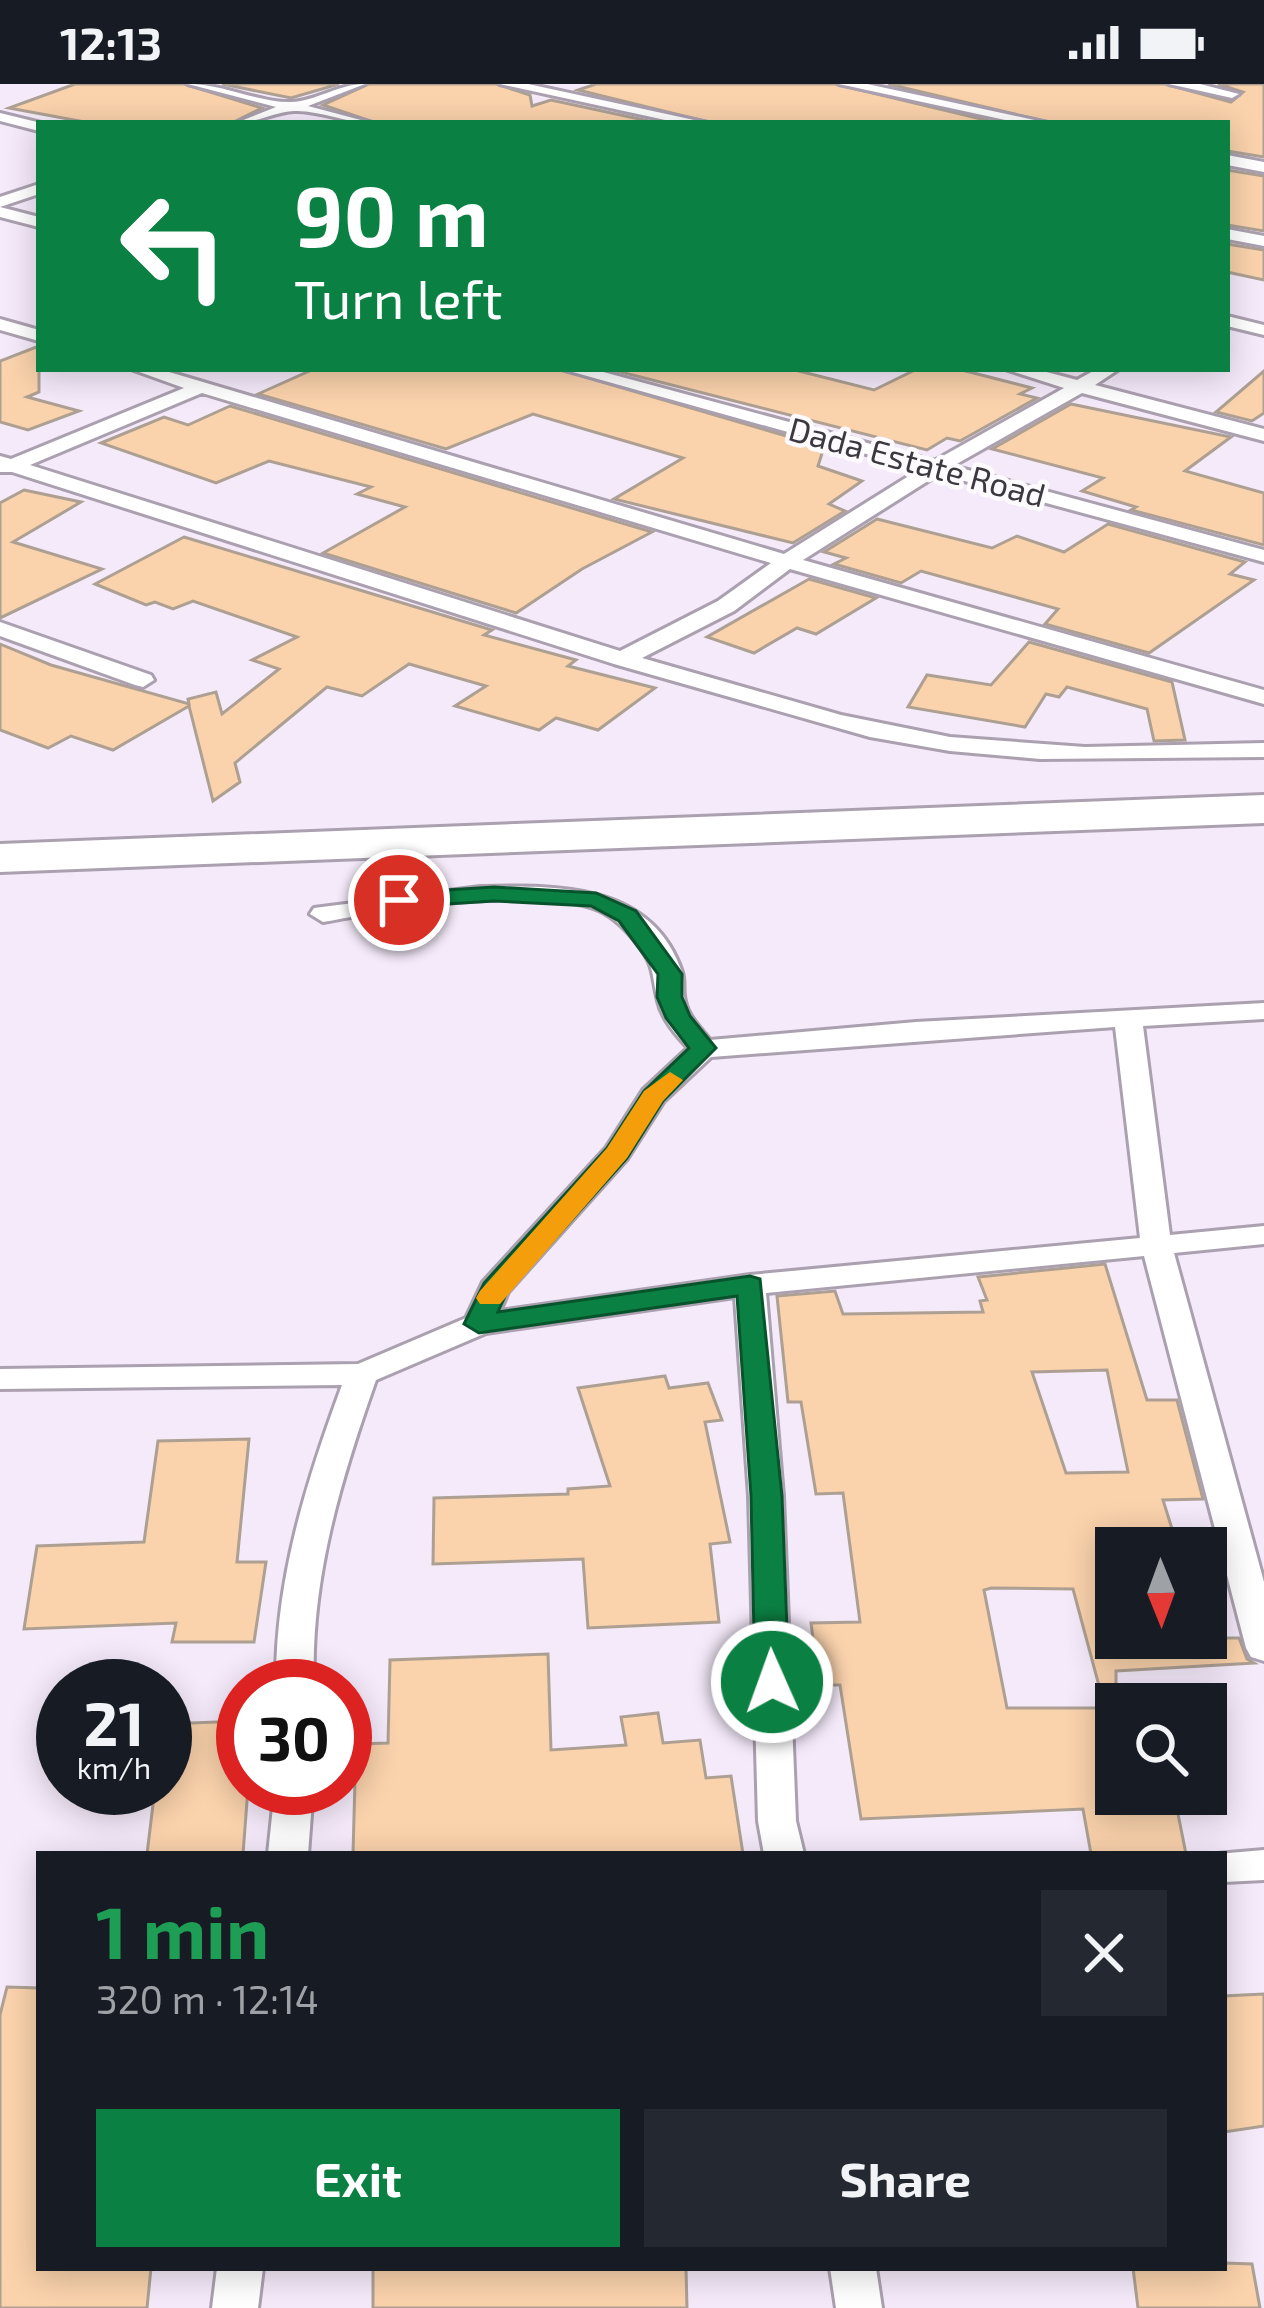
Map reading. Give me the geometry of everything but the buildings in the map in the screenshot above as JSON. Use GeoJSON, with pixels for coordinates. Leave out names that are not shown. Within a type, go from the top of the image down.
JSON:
{"type":"FeatureCollection","features":[{"type":"Feature","properties":{"kind":"highway"},"geometry":{"type":"LineString","coordinates":[[0,829],[1264,786]]}},
{"type":"Feature","properties":{"kind":"highway"},"geometry":{"type":"LineString","coordinates":[[0,858],[1264,809]]}},
{"type":"Feature","properties":{"kind":"street"},"geometry":{"type":"LineString","coordinates":[[195,84],[352,120]]}},
{"type":"Feature","properties":{"kind":"street"},"geometry":{"type":"LineString","coordinates":[[253,120],[358,84]]}},
{"type":"Feature","properties":{"kind":"street"},"geometry":{"type":"LineString","coordinates":[[507,84],[686,120]]}},
{"type":"Feature","properties":{"kind":"street"},"geometry":{"type":"LineString","coordinates":[[846,84],[1026,120]]}},
{"type":"Feature","properties":{"kind":"street"},"geometry":{"type":"LineString","coordinates":[[1176,84],[1232,94]]}},
{"type":"Feature","properties":{"kind":"street"},"geometry":{"type":"LineString","coordinates":[[0,117],[36,126]]}},
{"type":"Feature","properties":{"kind":"street"},"geometry":{"type":"LineString","coordinates":[[1230,161],[1264,167]]}},
{"type":"Feature","properties":{"kind":"street"},"geometry":{"type":"LineString","coordinates":[[0,202],[36,190]]}},
{"type":"Feature","properties":{"kind":"street"},"geometry":{"type":"LineString","coordinates":[[0,212],[36,221]]}},
{"type":"Feature","properties":{"kind":"street"},"geometry":{"type":"LineString","coordinates":[[1230,235],[1264,241]]}},
{"type":"Feature","properties":{"kind":"street"},"geometry":{"type":"LineString","coordinates":[[1230,322],[1264,330]]}},
{"type":"Feature","properties":{"kind":"street"},"geometry":{"type":"LineString","coordinates":[[0,324],[36,335]]}},
{"type":"Feature","properties":{"kind":"street"},"geometry":{"type":"LineString","coordinates":[[149,372],[1264,697]]}},
{"type":"Feature","properties":{"kind":"street","name":"Dada Estate Road"},"geometry":{"type":"LineString","coordinates":[[582,372],[1264,556]]}},
{"type":"Feature","properties":{"kind":"street"},"geometry":{"type":"LineString","coordinates":[[1023,372],[1264,435]]}},
{"type":"Feature","properties":{"kind":"street"},"geometry":{"type":"LineString","coordinates":[[622,659],[726,607],[790,559],[939,466],[1104,372]]}},
{"type":"Feature","properties":{"kind":"street"},"geometry":{"type":"LineString","coordinates":[[4,466],[199,388]]}},
{"type":"Feature","properties":{"kind":"street"},"geometry":{"type":"LineString","coordinates":[[4,466],[622,659],[902,736],[993,750],[1174,756],[1264,750]]}},
{"type":"Feature","properties":{"kind":"street"},"geometry":{"type":"LineString","coordinates":[[0,628],[143,680]]}},
{"type":"Feature","properties":{"kind":"street"},"geometry":{"type":"LineString","coordinates":[[323,914],[399,900],[494,894],[596,900],[627,916],[670,974],[670,997],[678,1018],[703,1048]]}},
{"type":"Feature","properties":{"kind":"street"},"geometry":{"type":"LineString","coordinates":[[479,1324],[494,1289],[617,1153],[653,1096],[703,1048],[916,1030],[1264,1011]]}},
{"type":"Feature","properties":{"kind":"street"},"geometry":{"type":"LineString","coordinates":[[1128,1020],[1156,1245],[1264,1648]]}},
{"type":"Feature","properties":{"kind":"street"},"geometry":{"type":"LineString","coordinates":[[0,1378],[362,1374],[479,1324],[750,1285],[1264,1235]]}},
{"type":"Feature","properties":{"kind":"street"},"geometry":{"type":"LineString","coordinates":[[750,1285],[766,1496],[776,1821],[783,1851]]}},
{"type":"Feature","properties":{"kind":"street"},"geometry":{"type":"LineString","coordinates":[[295,1659],[294,1640],[320,1490],[362,1374]]}},
{"type":"Feature","properties":{"kind":"street"},"geometry":{"type":"LineString","coordinates":[[288,1851],[292,1815]]}},
{"type":"Feature","properties":{"kind":"street"},"geometry":{"type":"LineString","coordinates":[[1227,1867],[1264,1865]]}},
{"type":"Feature","properties":{"kind":"street"},"geometry":{"type":"LineString","coordinates":[[236,2308],[240,2271]]}},
{"type":"Feature","properties":{"kind":"street"},"geometry":{"type":"LineString","coordinates":[[853,2271],[859,2308]]}},
{"type":"Feature","properties":{"kind":"slow traffic"},"geometry":{"type":"LineString","coordinates":[[490,1298],[617,1153],[653,1096],[670,1080]]}},
{"type":"Feature","properties":{"kind":"route"},"geometry":{"type":"LineString","coordinates":[[399,900],[494,894],[596,900],[627,916],[670,974],[670,997],[678,1018],[703,1048],[653,1096],[617,1153],[494,1289],[479,1324],[750,1285],[766,1496],[772,1682]]}}]}
